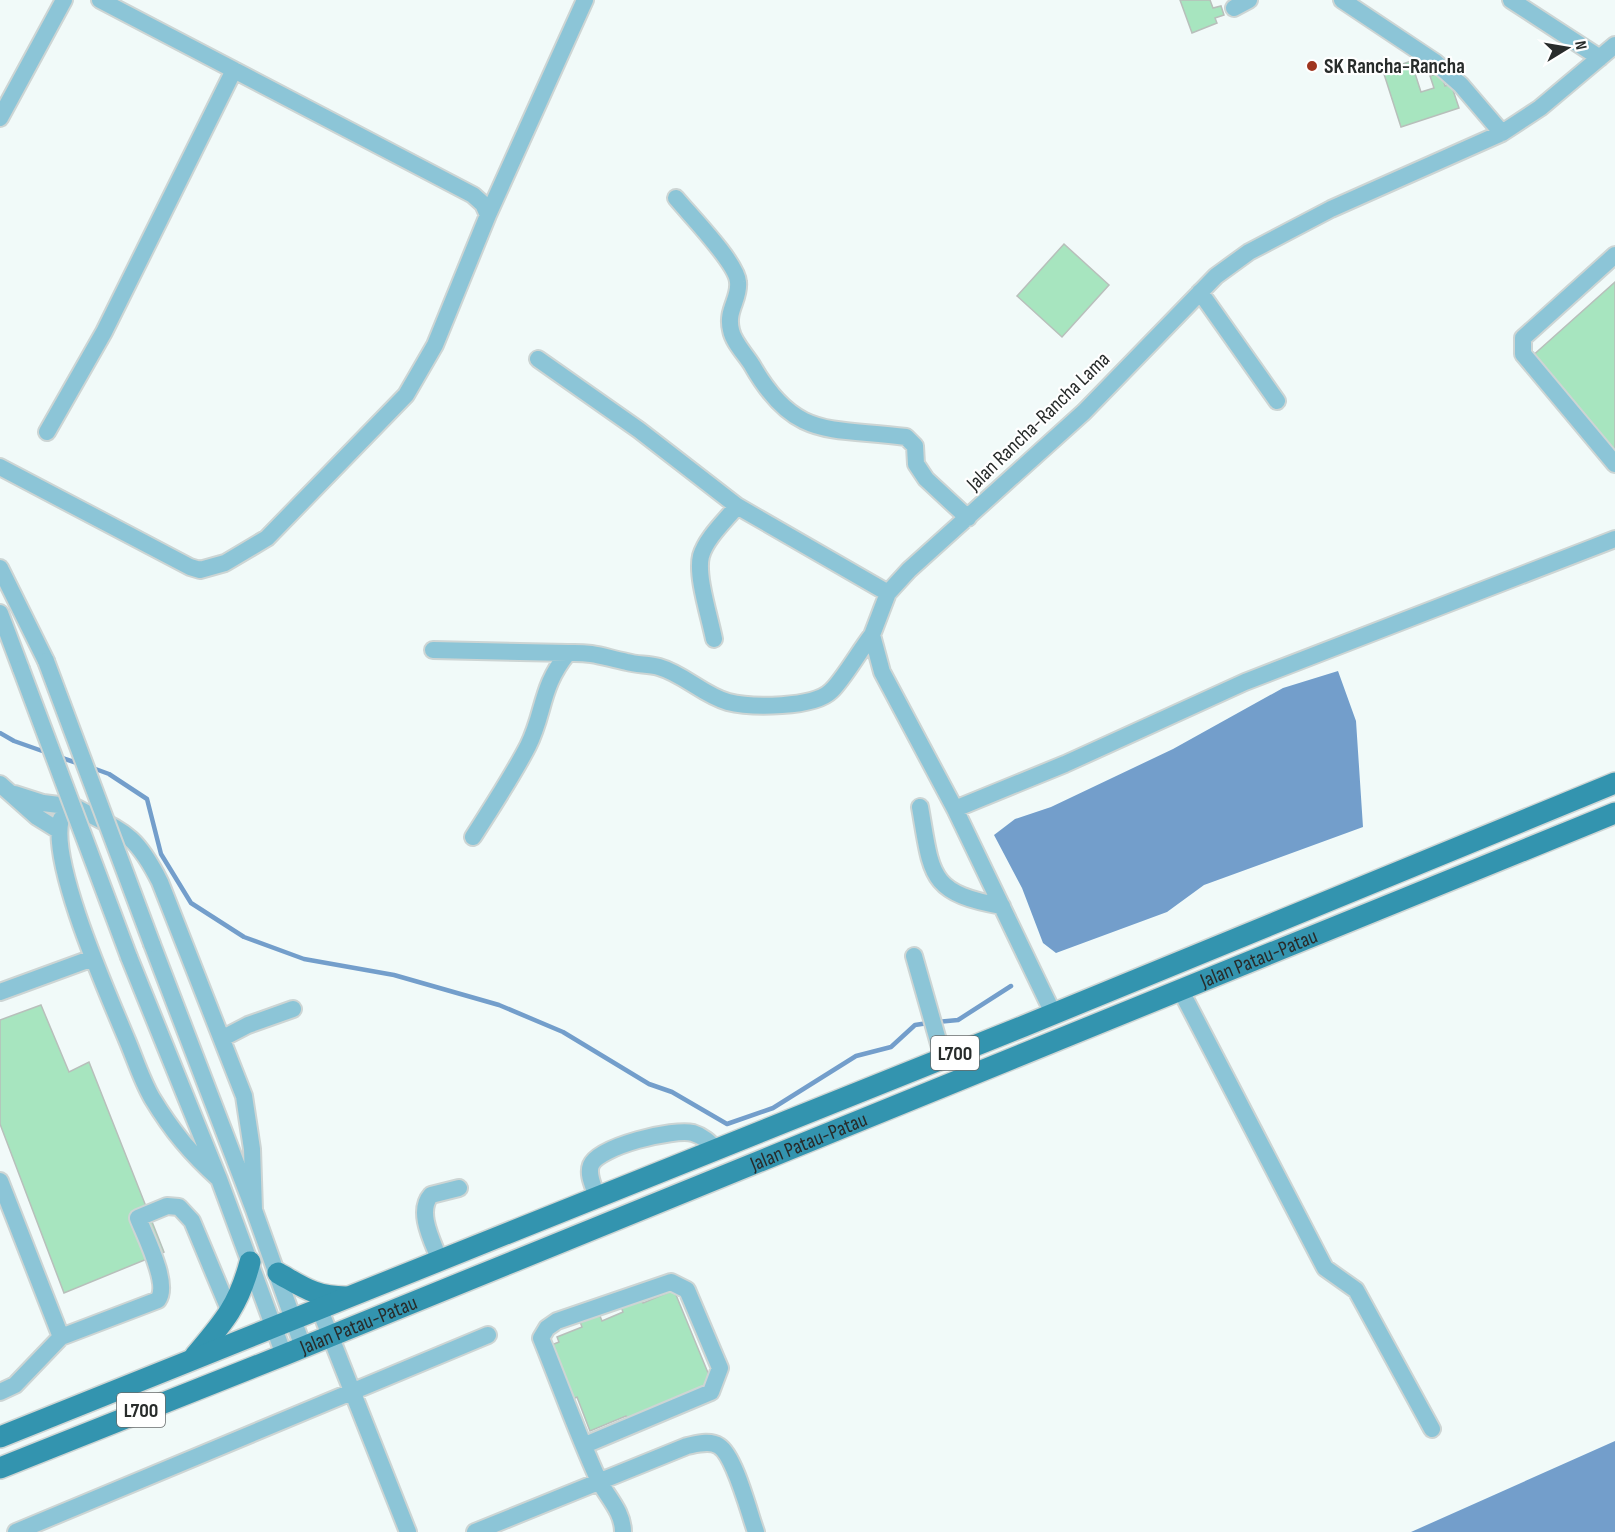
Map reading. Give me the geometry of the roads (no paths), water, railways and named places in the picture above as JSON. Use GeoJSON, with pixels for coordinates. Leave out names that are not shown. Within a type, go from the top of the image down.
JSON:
{"type":"FeatureCollection","features":[{"type":"Feature","properties":{"kind":"main road","name":"Jalan Patau-Patau"},"geometry":{"type":"LineString","coordinates":[[0,1437],[943,1058],[1615,783]]}},
{"type":"Feature","properties":{"kind":"main road","name":"Jalan Patau-Patau"},"geometry":{"type":"LineString","coordinates":[[0,1468],[330,1337],[1615,813]]}},
{"type":"Feature","properties":{"kind":"main road"},"geometry":{"type":"LineString","coordinates":[[192,1359],[230,1312],[242,1291],[250,1262]]}},
{"type":"Feature","properties":{"kind":"main road"},"geometry":{"type":"LineString","coordinates":[[278,1273],[299,1286],[325,1297],[349,1297]]}},
{"type":"Feature","properties":{"kind":"main road"},"geometry":{"type":"LineString","coordinates":[[0,1473],[22,1459]]}},
{"type":"Feature","properties":{"kind":"street"},"geometry":{"type":"LineString","coordinates":[[0,118],[64,0]]}},
{"type":"Feature","properties":{"kind":"street"},"geometry":{"type":"LineString","coordinates":[[100,0],[473,195],[483,204],[488,215]]}},
{"type":"Feature","properties":{"kind":"street"},"geometry":{"type":"LineString","coordinates":[[0,467],[190,567],[200,570],[225,563],[277,530],[406,395],[435,345],[488,215],[585,0]]}},
{"type":"Feature","properties":{"kind":"street"},"geometry":{"type":"LineString","coordinates":[[1234,8],[1249,0]]}},
{"type":"Feature","properties":{"kind":"street"},"geometry":{"type":"LineString","coordinates":[[1342,0],[1436,62],[1461,85],[1502,133]]}},
{"type":"Feature","properties":{"kind":"street"},"geometry":{"type":"LineString","coordinates":[[1511,0],[1600,58]]}},
{"type":"Feature","properties":{"kind":"street","name":"Jalan Rancha-Rancha Lama"},"geometry":{"type":"LineString","coordinates":[[433,650],[594,652],[681,675],[705,691],[728,702],[762,706],[798,704],[830,693],[872,635],[888,593],[909,570],[1084,412],[1216,276],[1249,252],[1331,208],[1502,133],[1540,108],[1615,45]]}},
{"type":"Feature","properties":{"kind":"street"},"geometry":{"type":"LineString","coordinates":[[47,432],[104,332],[234,70]]}},
{"type":"Feature","properties":{"kind":"street"},"geometry":{"type":"LineString","coordinates":[[676,198],[732,265],[739,282],[729,311],[731,332],[766,392],[788,411],[817,428],[906,436],[915,446],[916,464],[926,479],[968,518]]}},
{"type":"Feature","properties":{"kind":"street"},"geometry":{"type":"LineString","coordinates":[[1615,255],[1523,338],[1523,354],[1615,464]]}},
{"type":"Feature","properties":{"kind":"street"},"geometry":{"type":"LineString","coordinates":[[1200,292],[1277,401]]}},
{"type":"Feature","properties":{"kind":"street"},"geometry":{"type":"LineString","coordinates":[[538,359],[639,430],[737,506],[888,593]]}},
{"type":"Feature","properties":{"kind":"street"},"geometry":{"type":"LineString","coordinates":[[714,639],[701,575],[701,557],[706,546],[737,506]]}},
{"type":"Feature","properties":{"kind":"street"},"geometry":{"type":"LineString","coordinates":[[955,809],[1065,764],[1245,682],[1615,539]]}},
{"type":"Feature","properties":{"kind":"street"},"geometry":{"type":"LineString","coordinates":[[0,568],[46,661],[278,1273],[284,1324],[284,1355]]}},
{"type":"Feature","properties":{"kind":"street"},"geometry":{"type":"LineString","coordinates":[[0,613],[129,957],[250,1262],[284,1324],[303,1347]]}},
{"type":"Feature","properties":{"kind":"street"},"geometry":{"type":"LineString","coordinates":[[872,635],[882,672],[955,809],[1053,1013]]}},
{"type":"Feature","properties":{"kind":"street"},"geometry":{"type":"LineString","coordinates":[[473,837],[529,744],[555,669],[568,653]]}},
{"type":"Feature","properties":{"kind":"street"},"geometry":{"type":"LineString","coordinates":[[6,789],[43,802],[75,807],[124,832],[144,851],[160,882],[244,1096],[252,1149],[254,1210]]}},
{"type":"Feature","properties":{"kind":"street"},"geometry":{"type":"LineString","coordinates":[[6,789],[37,817],[58,830]]}},
{"type":"Feature","properties":{"kind":"street"},"geometry":{"type":"LineString","coordinates":[[75,807],[62,819],[58,830],[62,860],[93,958],[150,1095],[189,1152],[219,1179]]}},
{"type":"Feature","properties":{"kind":"street"},"geometry":{"type":"LineString","coordinates":[[920,807],[928,854],[935,874],[948,890],[967,900],[1002,906]]}},
{"type":"Feature","properties":{"kind":"street"},"geometry":{"type":"LineString","coordinates":[[914,956],[943,1058]]}},
{"type":"Feature","properties":{"kind":"street"},"geometry":{"type":"LineString","coordinates":[[0,992],[93,958]]}},
{"type":"Feature","properties":{"kind":"street"},"geometry":{"type":"LineString","coordinates":[[1181,991],[1324,1268],[1356,1290],[1432,1429]]}},
{"type":"Feature","properties":{"kind":"street"},"geometry":{"type":"LineString","coordinates":[[223,1038],[248,1025],[293,1009]]}},
{"type":"Feature","properties":{"kind":"street"},"geometry":{"type":"LineString","coordinates":[[597,1197],[590,1175],[590,1167],[596,1157],[671,1132],[697,1134],[716,1149]]}},
{"type":"Feature","properties":{"kind":"street"},"geometry":{"type":"LineString","coordinates":[[0,1181],[61,1337]]}},
{"type":"Feature","properties":{"kind":"street"},"geometry":{"type":"LineString","coordinates":[[440,1261],[425,1217],[425,1205],[431,1195],[459,1188]]}},
{"type":"Feature","properties":{"kind":"street"},"geometry":{"type":"LineString","coordinates":[[0,1392],[15,1385],[61,1337],[153,1303],[162,1295],[163,1282],[138,1218],[172,1206],[186,1212],[230,1312]]}},
{"type":"Feature","properties":{"kind":"street"},"geometry":{"type":"LineString","coordinates":[[585,1445],[711,1392],[720,1368],[687,1290],[680,1284],[671,1282],[557,1321],[547,1328],[542,1338],[599,1480],[622,1518],[623,1532]]}},
{"type":"Feature","properties":{"kind":"street"},"geometry":{"type":"LineString","coordinates":[[320,1310],[408,1532]]}},
{"type":"Feature","properties":{"kind":"street"},"geometry":{"type":"LineString","coordinates":[[16,1532],[488,1335]]}},
{"type":"Feature","properties":{"kind":"street"},"geometry":{"type":"LineString","coordinates":[[475,1532],[599,1480],[687,1446],[705,1442],[718,1445],[729,1456],[756,1532]]}},
{"type":"Feature","properties":{"kind":"water"},"geometry":{"type":"Polygon","coordinates":[[[1338,671],[1356,721],[1363,827],[1204,885],[1167,912],[1056,953],[1043,943],[1022,888],[994,835],[1015,819],[1051,807],[1173,749],[1283,688],[1338,671]]]}},
{"type":"Feature","properties":{"kind":"water"},"geometry":{"type":"Polygon","coordinates":[[[1615,1441],[1615,1532],[1411,1532],[1615,1441]]]}},
{"type":"Feature","properties":{"kind":"waterway"},"geometry":{"type":"LineString","coordinates":[[0,733],[14,741],[48,753]]}},
{"type":"Feature","properties":{"kind":"waterway"},"geometry":{"type":"LineString","coordinates":[[59,757],[80,764]]}},
{"type":"Feature","properties":{"kind":"waterway"},"geometry":{"type":"LineString","coordinates":[[90,767],[109,774],[147,799],[161,854],[191,903],[244,937],[304,959],[394,975],[499,1005],[563,1032],[649,1084],[672,1092],[727,1124],[773,1108],[856,1056],[891,1047],[915,1025],[928,1023]]}},
{"type":"Feature","properties":{"kind":"waterway"},"geometry":{"type":"LineString","coordinates":[[937,1022],[958,1020],[1011,986]]}},
{"type":"Feature","properties":{"kind":"place","name":"SK Rancha-Rancha"},"geometry":{"type":"Point","coordinates":[1312,66]}}]}
